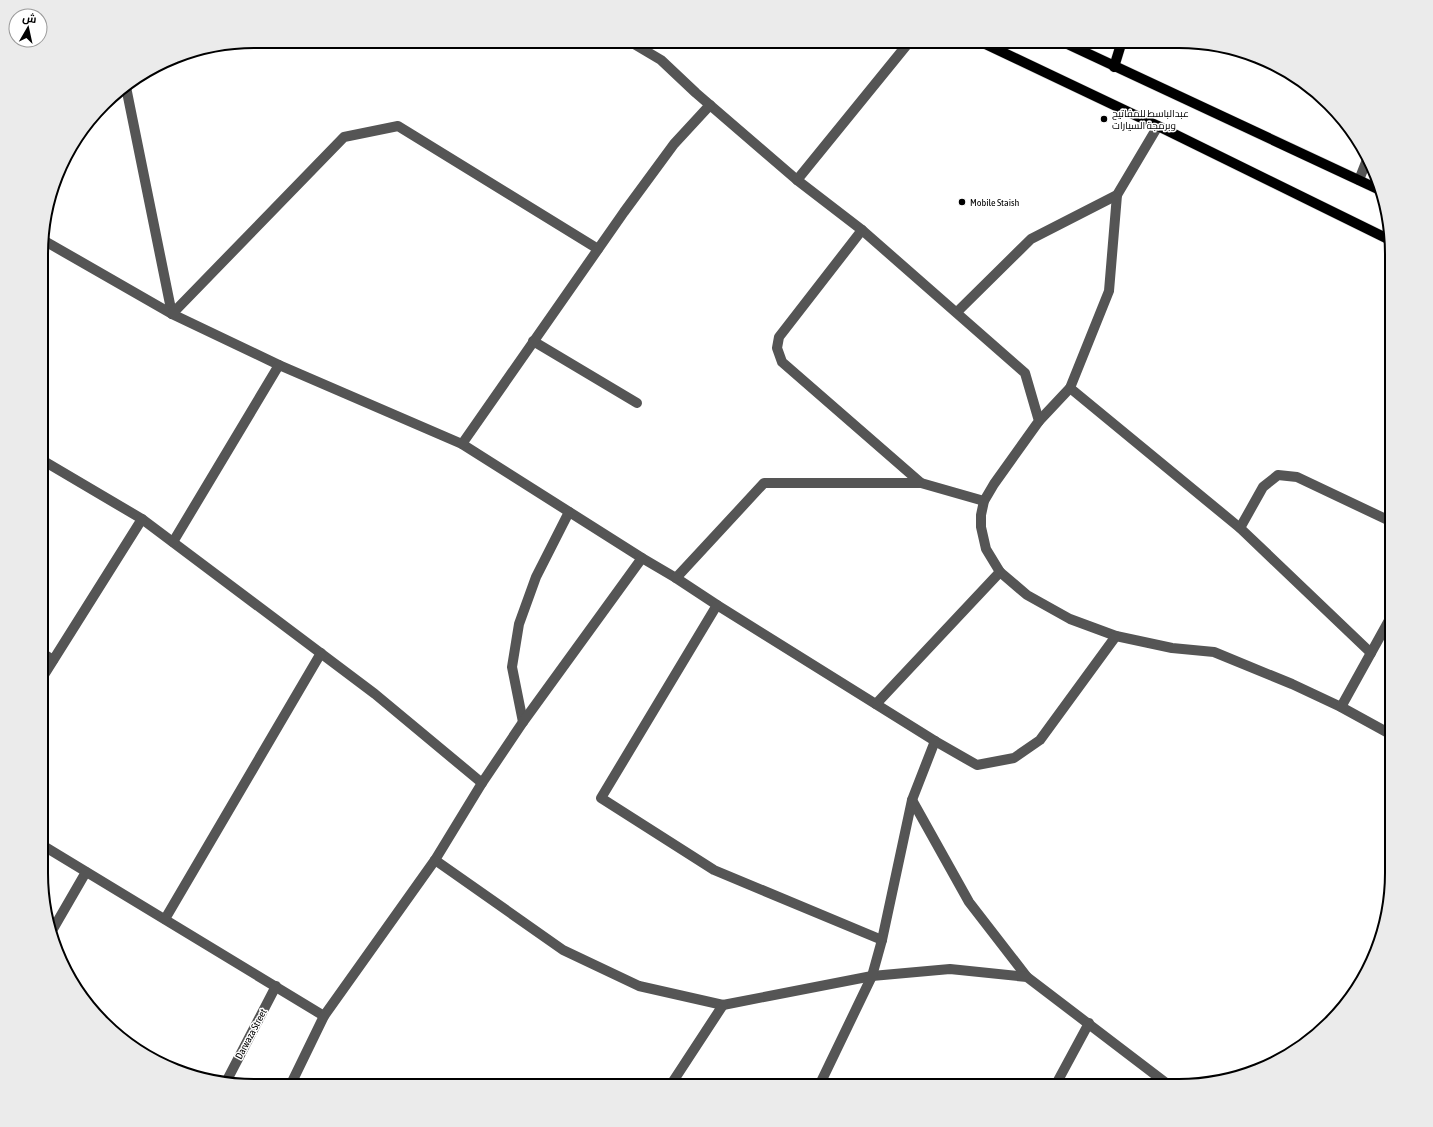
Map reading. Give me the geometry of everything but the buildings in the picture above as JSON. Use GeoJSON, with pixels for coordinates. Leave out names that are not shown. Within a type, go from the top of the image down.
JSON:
{"type":"FeatureCollection","features":[{"type":"Feature","properties":{"kind":"main road"},"geometry":{"type":"LineString","coordinates":[[994,48],[1158,126],[1384,237]]}},
{"type":"Feature","properties":{"kind":"main road"},"geometry":{"type":"LineString","coordinates":[[1075,48],[1374,187]]}},
{"type":"Feature","properties":{"kind":"main road"},"geometry":{"type":"LineString","coordinates":[[1114,67],[1120,48]]}},
{"type":"Feature","properties":{"kind":"street"},"geometry":{"type":"LineString","coordinates":[[641,48],[661,60],[710,105],[797,180],[862,230],[1025,373],[1039,421]]}},
{"type":"Feature","properties":{"kind":"street"},"geometry":{"type":"LineString","coordinates":[[797,180],[904,48]]}},
{"type":"Feature","properties":{"kind":"street"},"geometry":{"type":"LineString","coordinates":[[127,92],[172,314]]}},
{"type":"Feature","properties":{"kind":"street"},"geometry":{"type":"LineString","coordinates":[[462,444],[674,144],[710,105]]}},
{"type":"Feature","properties":{"kind":"street"},"geometry":{"type":"LineString","coordinates":[[172,314],[344,137],[398,126],[598,250]]}},
{"type":"Feature","properties":{"kind":"street"},"geometry":{"type":"LineString","coordinates":[[1158,126],[1117,195],[1108,291],[1070,388],[1039,421],[994,484],[984,501],[980,527],[986,549],[1000,572],[1027,595],[1070,619],[1116,636],[1172,648],[1214,652],[1292,684],[1385,731]]}},
{"type":"Feature","properties":{"kind":"street"},"geometry":{"type":"LineString","coordinates":[[1359,180],[1365,165]]}},
{"type":"Feature","properties":{"kind":"street"},"geometry":{"type":"LineString","coordinates":[[957,312],[1031,239],[1117,195]]}},
{"type":"Feature","properties":{"kind":"street"},"geometry":{"type":"LineString","coordinates":[[862,230],[779,337],[777,348],[782,362],[921,483]]}},
{"type":"Feature","properties":{"kind":"street"},"geometry":{"type":"LineString","coordinates":[[48,243],[172,314],[279,365],[462,444],[717,605],[977,765],[1014,758],[1040,740],[1116,636]]}},
{"type":"Feature","properties":{"kind":"street"},"geometry":{"type":"LineString","coordinates":[[534,341],[637,403]]}},
{"type":"Feature","properties":{"kind":"street"},"geometry":{"type":"LineString","coordinates":[[173,542],[279,365]]}},
{"type":"Feature","properties":{"kind":"street"},"geometry":{"type":"LineString","coordinates":[[1070,388],[1240,528],[1371,653]]}},
{"type":"Feature","properties":{"kind":"street"},"geometry":{"type":"LineString","coordinates":[[48,464],[142,519],[375,694],[482,783]]}},
{"type":"Feature","properties":{"kind":"street"},"geometry":{"type":"LineString","coordinates":[[1240,528],[1263,487],[1278,475],[1297,477],[1385,519]]}},
{"type":"Feature","properties":{"kind":"street"},"geometry":{"type":"LineString","coordinates":[[676,578],[764,483],[921,483],[984,501]]}},
{"type":"Feature","properties":{"kind":"street"},"geometry":{"type":"LineString","coordinates":[[523,722],[512,667],[519,624],[536,576],[569,512]]}},
{"type":"Feature","properties":{"kind":"street"},"geometry":{"type":"LineString","coordinates":[[48,668],[142,519]]}},
{"type":"Feature","properties":{"kind":"street"},"geometry":{"type":"LineString","coordinates":[[293,1079],[324,1016],[435,860],[482,783],[523,722],[642,558]]}},
{"type":"Feature","properties":{"kind":"street"},"geometry":{"type":"LineString","coordinates":[[876,704],[1000,572]]}},
{"type":"Feature","properties":{"kind":"street"},"geometry":{"type":"LineString","coordinates":[[717,605],[601,798],[714,870],[882,940]]}},
{"type":"Feature","properties":{"kind":"street"},"geometry":{"type":"LineString","coordinates":[[1341,708],[1385,628]]}},
{"type":"Feature","properties":{"kind":"street"},"geometry":{"type":"LineString","coordinates":[[165,919],[321,653]]}},
{"type":"Feature","properties":{"kind":"street"},"geometry":{"type":"LineString","coordinates":[[48,657],[53,660]]}},
{"type":"Feature","properties":{"kind":"street"},"geometry":{"type":"LineString","coordinates":[[822,1079],[872,976],[882,940],[912,800],[935,740]]}},
{"type":"Feature","properties":{"kind":"street"},"geometry":{"type":"LineString","coordinates":[[912,800],[969,902],[1027,977],[1161,1079]]}},
{"type":"Feature","properties":{"kind":"street"},"geometry":{"type":"LineString","coordinates":[[48,849],[324,1016]]}},
{"type":"Feature","properties":{"kind":"street"},"geometry":{"type":"LineString","coordinates":[[435,860],[563,950],[639,986],[723,1005],[872,976],[950,969],[1027,977]]}},
{"type":"Feature","properties":{"kind":"street"},"geometry":{"type":"LineString","coordinates":[[55,926],[86,872]]}},
{"type":"Feature","properties":{"kind":"street","name":"Darwaza Street"},"geometry":{"type":"LineString","coordinates":[[228,1077],[276,986]]}},
{"type":"Feature","properties":{"kind":"street"},"geometry":{"type":"LineString","coordinates":[[675,1079],[723,1005]]}},
{"type":"Feature","properties":{"kind":"street"},"geometry":{"type":"LineString","coordinates":[[1059,1079],[1089,1024]]}},
{"type":"Feature","properties":{"kind":"place","name":"عبدالباسط للمفاتيح وبرمجة السيارات"},"geometry":{"type":"Point","coordinates":[1104,119]}},
{"type":"Feature","properties":{"kind":"place","name":"Mobile Staish"},"geometry":{"type":"Point","coordinates":[962,202]}}]}
